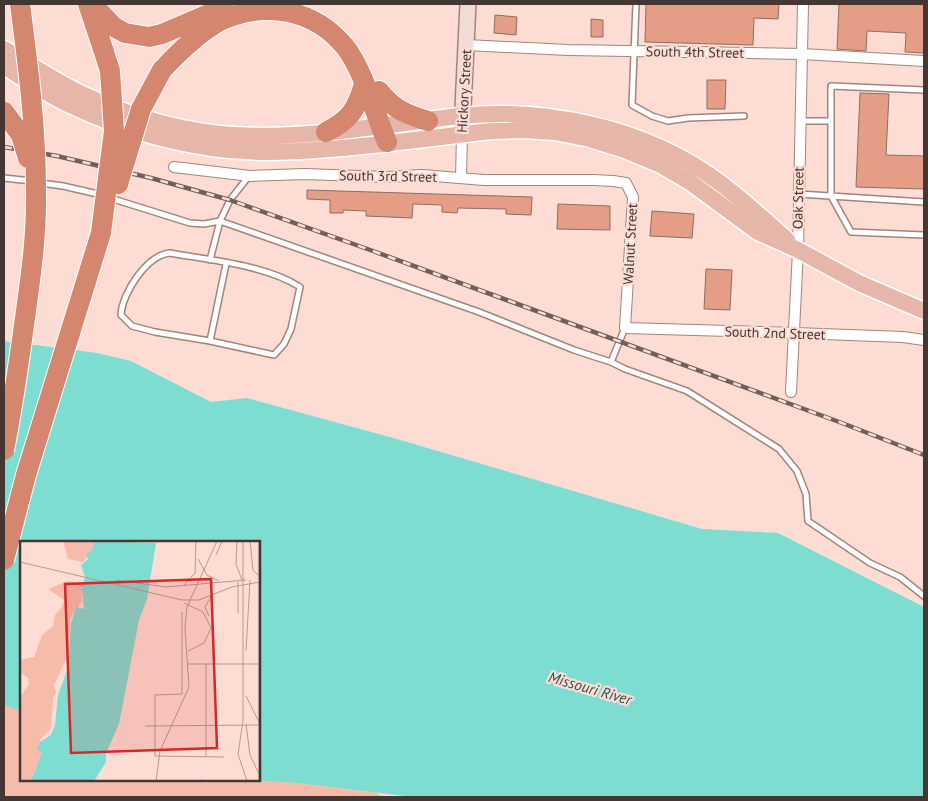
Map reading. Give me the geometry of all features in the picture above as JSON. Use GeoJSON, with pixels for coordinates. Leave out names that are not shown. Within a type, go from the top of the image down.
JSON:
{"type":"FeatureCollection","features":[{"type":"Feature","properties":{"kind":"highway"},"geometry":{"type":"LineString","coordinates":[[4,450],[14,399],[34,256],[36,190],[34,144],[28,68],[20,4]]}},
{"type":"Feature","properties":{"kind":"highway"},"geometry":{"type":"LineString","coordinates":[[87,4],[110,71],[114,132],[101,233]]}},
{"type":"Feature","properties":{"kind":"highway"},"geometry":{"type":"LineString","coordinates":[[92,4],[114,27],[125,33],[149,37],[162,34],[234,4]]}},
{"type":"Feature","properties":{"kind":"highway"},"geometry":{"type":"LineString","coordinates":[[306,4],[331,16],[347,31],[362,51],[385,132]]}},
{"type":"Feature","properties":{"kind":"highway"},"geometry":{"type":"LineString","coordinates":[[4,560],[26,475],[101,233],[141,109],[162,70],[196,37],[220,20],[247,11],[267,8],[287,10],[312,18],[331,33],[346,49],[372,88],[402,113],[428,120]]}},
{"type":"Feature","properties":{"kind":"highway"},"geometry":{"type":"LineString","coordinates":[[326,132],[342,124],[352,114],[360,100],[372,88]]}},
{"type":"Feature","properties":{"kind":"highway"},"geometry":{"type":"LineString","coordinates":[[4,112],[21,135],[36,190]]}},
{"type":"Feature","properties":{"kind":"main road"},"geometry":{"type":"LineString","coordinates":[[4,48],[84,95],[123,110],[163,123],[232,135],[268,136],[326,132],[462,134],[522,130],[555,132],[590,139],[625,150],[661,165],[690,182],[758,232],[798,250],[859,283],[924,311]]}},
{"type":"Feature","properties":{"kind":"main road"},"geometry":{"type":"LineString","coordinates":[[4,66],[65,103],[102,118],[150,135],[188,144],[224,149],[261,152],[307,150],[428,120],[462,116],[527,115],[572,120],[614,130],[683,159],[716,179],[798,250]]}},
{"type":"Feature","properties":{"kind":"street","name":"Hickory Street"},"geometry":{"type":"LineString","coordinates":[[461,178],[468,4]]}},
{"type":"Feature","properties":{"kind":"street","name":"Oak Street"},"geometry":{"type":"LineString","coordinates":[[792,392],[798,250],[804,4]]}},
{"type":"Feature","properties":{"kind":"street","name":"South 4th Street"},"geometry":{"type":"LineString","coordinates":[[466,45],[802,54],[924,61]]}},
{"type":"Feature","properties":{"kind":"street","name":"South 3rd Street"},"geometry":{"type":"LineString","coordinates":[[174,167],[250,176],[305,174],[387,177],[422,176],[524,181],[603,180]]}},
{"type":"Feature","properties":{"kind":"street","name":"Walnut Street"},"geometry":{"type":"LineString","coordinates":[[603,180],[626,183],[633,197],[625,328]]}},
{"type":"Feature","properties":{"kind":"street","name":"South 2nd Street"},"geometry":{"type":"LineString","coordinates":[[625,328],[903,337],[924,340]]}},
{"type":"Feature","properties":{"kind":"lane"},"geometry":{"type":"LineString","coordinates":[[636,4],[632,105],[652,116],[668,120],[744,116]]}},
{"type":"Feature","properties":{"kind":"lane"},"geometry":{"type":"LineString","coordinates":[[924,90],[830,86],[831,196],[851,232],[924,236]]}},
{"type":"Feature","properties":{"kind":"lane"},"geometry":{"type":"LineString","coordinates":[[800,121],[831,121]]}},
{"type":"Feature","properties":{"kind":"lane"},"geometry":{"type":"LineString","coordinates":[[210,260],[220,221],[230,200],[250,176]]}},
{"type":"Feature","properties":{"kind":"lane"},"geometry":{"type":"LineString","coordinates":[[4,178],[92,192],[190,223],[204,224],[220,221],[479,312],[574,350],[687,390],[779,449],[797,471],[806,494],[808,521],[870,563],[900,577],[924,596]]}},
{"type":"Feature","properties":{"kind":"lane"},"geometry":{"type":"LineString","coordinates":[[798,194],[924,202]]}},
{"type":"Feature","properties":{"kind":"lane"},"geometry":{"type":"LineString","coordinates":[[170,253],[226,264],[260,270],[289,280],[300,287],[291,329],[284,344],[274,355],[210,340],[155,332],[132,326],[121,315],[127,296],[137,277],[141,271],[161,254],[170,253]]}},
{"type":"Feature","properties":{"kind":"lane"},"geometry":{"type":"LineString","coordinates":[[210,340],[226,264]]}},
{"type":"Feature","properties":{"kind":"lane"},"geometry":{"type":"LineString","coordinates":[[611,362],[625,328]]}},
{"type":"Feature","properties":{"kind":"shaded area"},"geometry":{"type":"Polygon","coordinates":[[[4,705],[20,711],[20,781],[193,781],[208,783],[213,781],[260,781],[377,793],[382,797],[4,797],[4,705]]]}},
{"type":"Feature","properties":{"kind":"water","name":"Missouri River"},"geometry":{"type":"Polygon","coordinates":[[[4,341],[97,353],[131,361],[211,402],[247,398],[397,439],[702,529],[778,533],[924,607],[924,797],[413,797],[260,781],[260,541],[20,541],[20,711],[4,705],[4,341]]]}},
{"type":"Feature","properties":{"kind":"building"},"geometry":{"type":"Polygon","coordinates":[[[646,4],[779,4],[778,19],[754,18],[753,45],[645,42],[646,4]]]}},
{"type":"Feature","properties":{"kind":"building"},"geometry":{"type":"Polygon","coordinates":[[[839,4],[924,4],[924,53],[905,52],[906,33],[867,31],[866,51],[837,49],[839,4]]]}},
{"type":"Feature","properties":{"kind":"building"},"geometry":{"type":"Polygon","coordinates":[[[495,15],[517,17],[516,35],[494,33],[495,15]]]}},
{"type":"Feature","properties":{"kind":"building"},"geometry":{"type":"Polygon","coordinates":[[[591,19],[603,20],[603,37],[591,37],[591,19]]]}},
{"type":"Feature","properties":{"kind":"building"},"geometry":{"type":"Polygon","coordinates":[[[707,80],[726,80],[725,109],[707,109],[707,80]]]}},
{"type":"Feature","properties":{"kind":"building"},"geometry":{"type":"Polygon","coordinates":[[[860,93],[889,94],[886,155],[924,156],[924,189],[856,187],[860,93]]]}},
{"type":"Feature","properties":{"kind":"building"},"geometry":{"type":"Polygon","coordinates":[[[307,190],[532,197],[531,215],[506,214],[506,209],[458,208],[457,213],[442,212],[442,205],[413,204],[412,218],[366,216],[366,211],[343,210],[343,213],[330,213],[330,200],[307,199],[307,190]]]}},
{"type":"Feature","properties":{"kind":"building"},"geometry":{"type":"Polygon","coordinates":[[[558,204],[610,206],[610,230],[557,229],[558,204]]]}},
{"type":"Feature","properties":{"kind":"building"},"geometry":{"type":"Polygon","coordinates":[[[652,211],[694,214],[692,238],[650,236],[652,211]]]}},
{"type":"Feature","properties":{"kind":"building"},"geometry":{"type":"Polygon","coordinates":[[[706,269],[732,270],[730,310],[704,309],[706,269]]]}},
{"type":"Feature","properties":{"kind":"railway"},"geometry":{"type":"LineString","coordinates":[[4,147],[57,156],[151,178],[230,200],[842,423],[924,455]]}}]}
